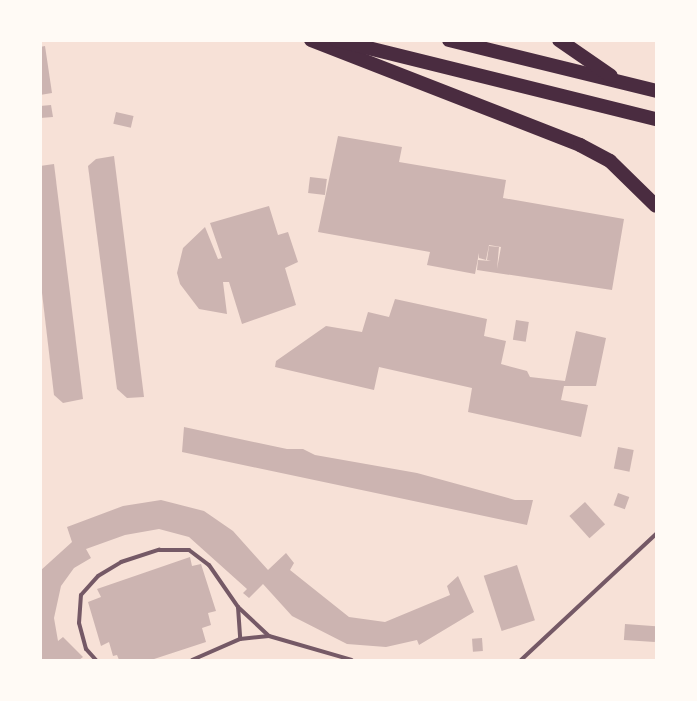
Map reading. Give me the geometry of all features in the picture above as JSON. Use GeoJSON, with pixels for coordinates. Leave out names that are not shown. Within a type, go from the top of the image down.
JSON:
{"type":"FeatureCollection","features":[{"type":"Feature","properties":{"kind":"highway"},"geometry":{"type":"LineString","coordinates":[[311,40],[580,145],[610,161],[657,206]]}},
{"type":"Feature","properties":{"kind":"highway"},"geometry":{"type":"LineString","coordinates":[[336,40],[657,119]]}},
{"type":"Feature","properties":{"kind":"highway"},"geometry":{"type":"LineString","coordinates":[[449,40],[657,91]]}},
{"type":"Feature","properties":{"kind":"highway"},"geometry":{"type":"LineString","coordinates":[[559,40],[621,82]]}},
{"type":"Feature","properties":{"kind":"lane"},"geometry":{"type":"LineString","coordinates":[[521,660],[657,534]]}},
{"type":"Feature","properties":{"kind":"lane"},"geometry":{"type":"LineString","coordinates":[[96,660],[91,658],[79,623],[81,595],[98,576],[121,562],[159,550],[189,550],[209,565],[238,607],[269,636]]}},
{"type":"Feature","properties":{"kind":"lane"},"geometry":{"type":"LineString","coordinates":[[238,607],[240,639]]}},
{"type":"Feature","properties":{"kind":"lane"},"geometry":{"type":"LineString","coordinates":[[192,660],[240,639],[269,636],[352,660]]}},
{"type":"Feature","properties":{"kind":"building"},"geometry":{"type":"Polygon","coordinates":[[[45,46],[52,93],[40,95],[40,47],[45,46]]]}},
{"type":"Feature","properties":{"kind":"building"},"geometry":{"type":"Polygon","coordinates":[[[51,105],[53,117],[40,118],[40,106],[51,105]]]}},
{"type":"Feature","properties":{"kind":"building"},"geometry":{"type":"Polygon","coordinates":[[[116,112],[134,116],[131,128],[113,124],[116,112]]]}},
{"type":"Feature","properties":{"kind":"building"},"geometry":{"type":"Polygon","coordinates":[[[338,136],[402,147],[399,162],[506,180],[503,198],[624,219],[612,290],[477,270],[478,260],[491,261],[487,260],[489,246],[499,247],[497,269],[501,247],[489,245],[486,260],[479,258],[479,253],[475,274],[427,265],[430,252],[318,232],[338,136]]]}},
{"type":"Feature","properties":{"kind":"building"},"geometry":{"type":"Polygon","coordinates":[[[114,156],[144,397],[127,398],[117,389],[88,166],[96,159],[114,156]]]}},
{"type":"Feature","properties":{"kind":"building"},"geometry":{"type":"Polygon","coordinates":[[[54,164],[83,399],[63,403],[54,395],[40,276],[40,166],[54,164]]]}},
{"type":"Feature","properties":{"kind":"building"},"geometry":{"type":"Polygon","coordinates":[[[310,177],[327,179],[325,195],[308,193],[310,177]]]}},
{"type":"Feature","properties":{"kind":"building"},"geometry":{"type":"Polygon","coordinates":[[[269,206],[278,235],[288,232],[298,262],[285,268],[296,305],[242,324],[229,282],[223,282],[227,314],[199,309],[180,284],[177,273],[183,248],[205,227],[218,259],[222,258],[210,223],[269,206]]]}},
{"type":"Feature","properties":{"kind":"building"},"geometry":{"type":"Polygon","coordinates":[[[395,299],[487,319],[484,336],[506,341],[501,364],[527,371],[530,377],[565,381],[576,331],[606,338],[596,386],[564,386],[561,400],[588,405],[581,437],[468,412],[472,388],[379,367],[374,390],[275,367],[276,361],[326,326],[362,332],[368,312],[389,317],[395,299]]]}},
{"type":"Feature","properties":{"kind":"building"},"geometry":{"type":"Polygon","coordinates":[[[516,320],[529,322],[526,342],[513,340],[516,320]]]}},
{"type":"Feature","properties":{"kind":"building"},"geometry":{"type":"Polygon","coordinates":[[[184,427],[287,449],[303,449],[315,455],[417,473],[515,500],[533,500],[527,525],[182,452],[184,427]]]}},
{"type":"Feature","properties":{"kind":"building"},"geometry":{"type":"Polygon","coordinates":[[[618,447],[634,450],[630,472],[614,469],[618,447]]]}},
{"type":"Feature","properties":{"kind":"building"},"geometry":{"type":"Polygon","coordinates":[[[618,493],[629,497],[625,509],[614,505],[618,493]]]}},
{"type":"Feature","properties":{"kind":"building"},"geometry":{"type":"Polygon","coordinates":[[[161,500],[204,511],[233,531],[268,570],[286,553],[294,563],[290,570],[349,617],[385,622],[450,595],[447,586],[458,576],[474,612],[419,645],[417,640],[386,647],[347,644],[292,616],[263,584],[249,598],[243,593],[247,589],[189,537],[159,529],[125,535],[86,549],[91,558],[74,568],[61,586],[54,618],[58,641],[63,637],[83,657],[79,660],[40,660],[40,571],[72,542],[67,527],[123,506],[161,500]]]}},
{"type":"Feature","properties":{"kind":"building"},"geometry":{"type":"Polygon","coordinates":[[[585,502],[605,524],[589,538],[569,516],[585,502]]]}},
{"type":"Feature","properties":{"kind":"building"},"geometry":{"type":"Polygon","coordinates":[[[190,557],[192,566],[201,564],[216,611],[208,613],[211,625],[202,628],[206,642],[151,660],[119,660],[117,655],[113,656],[109,642],[101,646],[88,602],[101,597],[97,589],[190,557]]]}},
{"type":"Feature","properties":{"kind":"building"},"geometry":{"type":"Polygon","coordinates":[[[517,565],[535,620],[502,631],[484,576],[517,565]]]}},
{"type":"Feature","properties":{"kind":"building"},"geometry":{"type":"Polygon","coordinates":[[[625,624],[656,626],[655,642],[624,640],[625,624]]]}},
{"type":"Feature","properties":{"kind":"building"},"geometry":{"type":"Polygon","coordinates":[[[482,638],[483,651],[473,652],[472,639],[482,638]]]}}]}
